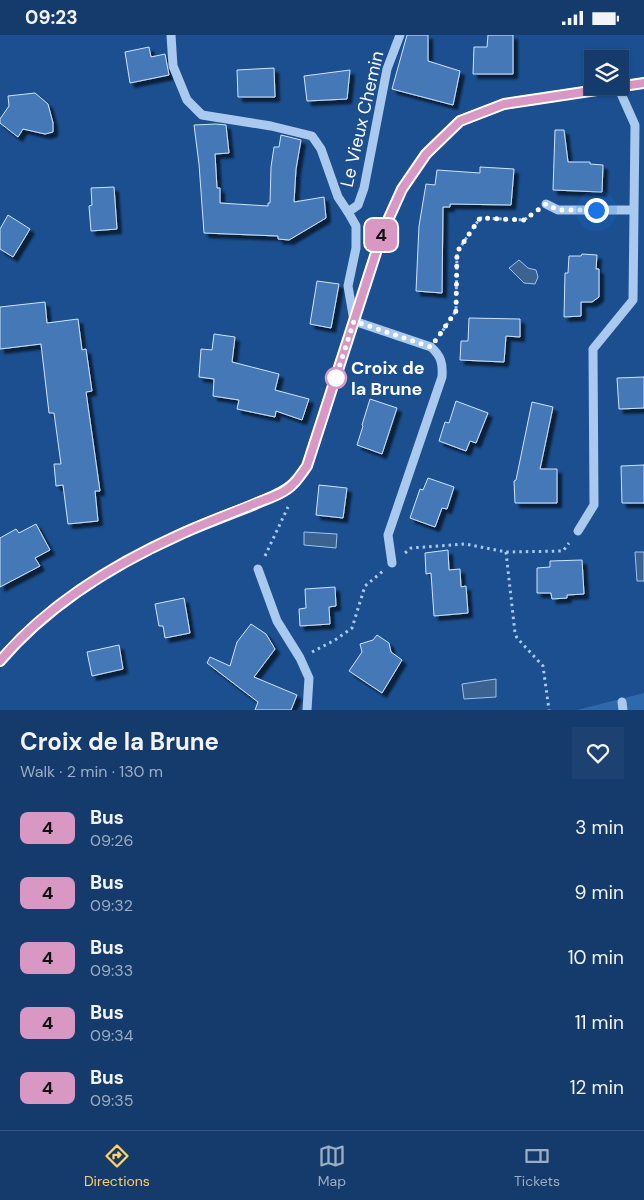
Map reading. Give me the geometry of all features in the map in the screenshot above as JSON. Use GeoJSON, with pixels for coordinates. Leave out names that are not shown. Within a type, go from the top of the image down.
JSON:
{"type":"FeatureCollection","features":[{"type":"Feature","properties":{"kind":"main road"},"geometry":{"type":"LineString","coordinates":[[629,85],[644,83]]}},
{"type":"Feature","properties":{"kind":"main road"},"geometry":{"type":"LineString","coordinates":[[0,661],[40,619],[62,602],[112,570],[179,534],[274,496],[293,485],[307,466],[383,231],[402,189],[426,154],[460,121],[504,104],[584,92]]}},
{"type":"Feature","properties":{"kind":"street"},"geometry":{"type":"LineString","coordinates":[[172,35],[174,66],[187,100],[202,115],[271,125],[312,136],[321,149],[338,197],[348,212]]}},
{"type":"Feature","properties":{"kind":"street","name":"Le Vieux Chemin"},"geometry":{"type":"LineString","coordinates":[[354,321],[348,286],[356,248],[356,226],[348,212],[358,205],[364,188],[387,69],[400,35]]}},
{"type":"Feature","properties":{"kind":"street"},"geometry":{"type":"LineString","coordinates":[[578,531],[594,505],[593,349],[633,300],[635,125],[622,95]]}},
{"type":"Feature","properties":{"kind":"street"},"geometry":{"type":"LineString","coordinates":[[546,204],[558,210],[633,210]]}},
{"type":"Feature","properties":{"kind":"street"},"geometry":{"type":"LineString","coordinates":[[354,321],[431,347],[439,354],[443,363],[442,377],[388,535],[392,563]]}},
{"type":"Feature","properties":{"kind":"street"},"geometry":{"type":"LineString","coordinates":[[258,569],[277,621],[300,658],[309,678],[307,710]]}},
{"type":"Feature","properties":{"kind":"path"},"geometry":{"type":"LineString","coordinates":[[431,347],[456,311],[457,252],[480,218],[524,220],[546,204]]}},
{"type":"Feature","properties":{"kind":"path"},"geometry":{"type":"LineString","coordinates":[[258,569],[288,510],[293,485]]}},
{"type":"Feature","properties":{"kind":"path"},"geometry":{"type":"LineString","coordinates":[[300,658],[335,640],[352,628],[365,586],[411,548],[465,544],[506,552],[563,551],[578,531]]}},
{"type":"Feature","properties":{"kind":"path"},"geometry":{"type":"LineString","coordinates":[[506,552],[515,633],[517,638],[543,666],[549,710]]}},
{"type":"Feature","properties":{"kind":"shaded area"},"geometry":{"type":"Polygon","coordinates":[[[519,260],[528,268],[536,270],[538,277],[535,284],[524,283],[509,268],[519,260]]]}},
{"type":"Feature","properties":{"kind":"shaded area"},"geometry":{"type":"Polygon","coordinates":[[[304,532],[337,534],[336,548],[304,545],[304,532]]]}},
{"type":"Feature","properties":{"kind":"shaded area"},"geometry":{"type":"Polygon","coordinates":[[[635,552],[644,552],[644,581],[637,581],[635,552]]]}},
{"type":"Feature","properties":{"kind":"shaded area"},"geometry":{"type":"Polygon","coordinates":[[[496,679],[496,697],[464,699],[462,684],[496,679]]]}},
{"type":"Feature","properties":{"kind":"shaded area"},"geometry":{"type":"Polygon","coordinates":[[[644,693],[644,710],[577,710],[636,695],[644,693]]]}},
{"type":"Feature","properties":{"kind":"building"},"geometry":{"type":"Polygon","coordinates":[[[407,35],[428,35],[428,61],[460,71],[453,105],[392,89],[407,35]]]}},
{"type":"Feature","properties":{"kind":"building"},"geometry":{"type":"Polygon","coordinates":[[[488,35],[513,35],[513,74],[473,74],[474,47],[487,47],[488,35]]]}},
{"type":"Feature","properties":{"kind":"building"},"geometry":{"type":"Polygon","coordinates":[[[149,47],[151,57],[165,54],[169,75],[130,83],[125,52],[149,47]]]}},
{"type":"Feature","properties":{"kind":"building"},"geometry":{"type":"Polygon","coordinates":[[[274,68],[275,97],[238,97],[237,70],[274,68]]]}},
{"type":"Feature","properties":{"kind":"building"},"geometry":{"type":"Polygon","coordinates":[[[350,70],[347,99],[307,101],[304,76],[350,70]]]}},
{"type":"Feature","properties":{"kind":"building"},"geometry":{"type":"Polygon","coordinates":[[[35,93],[48,104],[53,123],[53,132],[45,134],[23,129],[18,137],[0,123],[0,119],[9,106],[8,96],[35,93]]]}},
{"type":"Feature","properties":{"kind":"building"},"geometry":{"type":"Polygon","coordinates":[[[194,125],[226,125],[229,153],[215,154],[217,188],[220,188],[220,203],[268,206],[268,203],[270,203],[271,167],[274,147],[279,147],[281,135],[301,140],[296,169],[294,202],[324,197],[326,218],[289,240],[278,239],[278,236],[204,233],[194,125]]]}},
{"type":"Feature","properties":{"kind":"building"},"geometry":{"type":"Polygon","coordinates":[[[555,130],[564,130],[568,162],[590,162],[590,164],[603,165],[602,192],[553,190],[555,130]]]}},
{"type":"Feature","properties":{"kind":"building"},"geometry":{"type":"Polygon","coordinates":[[[480,167],[514,169],[511,205],[450,204],[450,207],[443,207],[442,293],[416,291],[419,226],[426,184],[435,185],[437,170],[480,173],[480,167]]]}},
{"type":"Feature","properties":{"kind":"building"},"geometry":{"type":"Polygon","coordinates":[[[114,187],[117,229],[91,231],[89,206],[92,205],[91,188],[114,187]]]}},
{"type":"Feature","properties":{"kind":"building"},"geometry":{"type":"Polygon","coordinates":[[[8,215],[30,229],[13,257],[0,249],[0,229],[8,215]]]}},
{"type":"Feature","properties":{"kind":"building"},"geometry":{"type":"Polygon","coordinates":[[[582,254],[597,255],[596,269],[599,269],[599,297],[592,302],[581,302],[581,316],[564,317],[565,273],[568,273],[569,256],[581,256],[582,254]]]}},
{"type":"Feature","properties":{"kind":"building"},"geometry":{"type":"Polygon","coordinates":[[[317,281],[339,284],[331,328],[310,324],[317,281]]]}},
{"type":"Feature","properties":{"kind":"building"},"geometry":{"type":"Polygon","coordinates":[[[45,302],[47,323],[78,319],[82,350],[86,349],[92,391],[86,392],[100,491],[95,491],[98,521],[68,524],[63,485],[56,486],[54,464],[61,464],[54,413],[49,413],[41,344],[0,349],[0,307],[45,302]]]}},
{"type":"Feature","properties":{"kind":"building"},"geometry":{"type":"Polygon","coordinates":[[[469,318],[520,319],[520,337],[506,336],[504,362],[460,360],[461,341],[468,341],[469,318]]]}},
{"type":"Feature","properties":{"kind":"building"},"geometry":{"type":"Polygon","coordinates":[[[214,334],[235,337],[232,362],[279,374],[275,390],[309,399],[302,420],[276,411],[275,417],[237,409],[239,400],[213,396],[214,379],[199,377],[201,349],[212,350],[214,334]]]}},
{"type":"Feature","properties":{"kind":"building"},"geometry":{"type":"Polygon","coordinates":[[[644,377],[644,408],[619,409],[617,378],[644,377]]]}},
{"type":"Feature","properties":{"kind":"building"},"geometry":{"type":"Polygon","coordinates":[[[370,399],[397,408],[382,454],[357,445],[370,399]]]}},
{"type":"Feature","properties":{"kind":"building"},"geometry":{"type":"Polygon","coordinates":[[[456,401],[488,413],[476,443],[470,441],[466,451],[439,441],[445,422],[449,423],[456,401]]]}},
{"type":"Feature","properties":{"kind":"building"},"geometry":{"type":"Polygon","coordinates":[[[532,402],[553,407],[540,469],[557,469],[557,503],[515,503],[514,481],[516,480],[532,402]]]}},
{"type":"Feature","properties":{"kind":"building"},"geometry":{"type":"Polygon","coordinates":[[[644,465],[644,503],[622,503],[621,466],[644,465]]]}},
{"type":"Feature","properties":{"kind":"building"},"geometry":{"type":"Polygon","coordinates":[[[428,478],[454,487],[447,509],[442,508],[435,527],[410,518],[420,489],[423,490],[428,478]]]}},
{"type":"Feature","properties":{"kind":"building"},"geometry":{"type":"Polygon","coordinates":[[[319,485],[347,488],[343,518],[316,515],[319,485]]]}},
{"type":"Feature","properties":{"kind":"building"},"geometry":{"type":"Polygon","coordinates":[[[36,524],[50,550],[35,558],[40,566],[0,587],[0,538],[16,529],[19,533],[36,524]]]}},
{"type":"Feature","properties":{"kind":"building"},"geometry":{"type":"Polygon","coordinates":[[[448,550],[449,570],[460,569],[461,587],[466,586],[468,613],[434,616],[431,573],[426,574],[425,553],[448,550]]]}},
{"type":"Feature","properties":{"kind":"building"},"geometry":{"type":"Polygon","coordinates":[[[582,560],[584,594],[567,595],[567,598],[552,599],[551,593],[537,593],[537,568],[550,567],[550,561],[582,560]]]}},
{"type":"Feature","properties":{"kind":"building"},"geometry":{"type":"Polygon","coordinates":[[[335,587],[336,606],[329,607],[330,624],[300,626],[299,609],[306,608],[305,589],[335,587]]]}},
{"type":"Feature","properties":{"kind":"building"},"geometry":{"type":"Polygon","coordinates":[[[184,598],[190,633],[165,638],[163,626],[159,626],[155,604],[184,598]]]}},
{"type":"Feature","properties":{"kind":"building"},"geometry":{"type":"Polygon","coordinates":[[[251,624],[266,634],[275,649],[254,677],[297,695],[291,710],[255,710],[258,702],[207,663],[210,657],[230,666],[237,642],[251,624]]]}},
{"type":"Feature","properties":{"kind":"building"},"geometry":{"type":"Polygon","coordinates":[[[377,635],[389,643],[391,652],[402,660],[382,693],[349,671],[362,652],[360,644],[373,640],[377,635]]]}},
{"type":"Feature","properties":{"kind":"building"},"geometry":{"type":"Polygon","coordinates":[[[119,645],[123,669],[92,676],[87,652],[119,645]]]}},
{"type":"Feature","properties":{"kind":"bus line","name":"4"},"geometry":{"type":"LineString","coordinates":[[0,661],[40,619],[62,602],[112,570],[179,534],[274,496],[293,485],[307,466],[383,231],[402,189],[426,154],[460,121],[504,104],[644,83]]}},
{"type":"Feature","properties":{"kind":"place","name":"Croix de la Brune"},"geometry":{"type":"Point","coordinates":[336,378]}},
{"type":"Feature","properties":{"kind":"route"},"geometry":{"type":"LineString","coordinates":[[336,378],[335,380],[354,321],[431,347],[456,311],[457,252],[480,218],[524,220],[546,204],[558,210],[596,210]]}}]}
